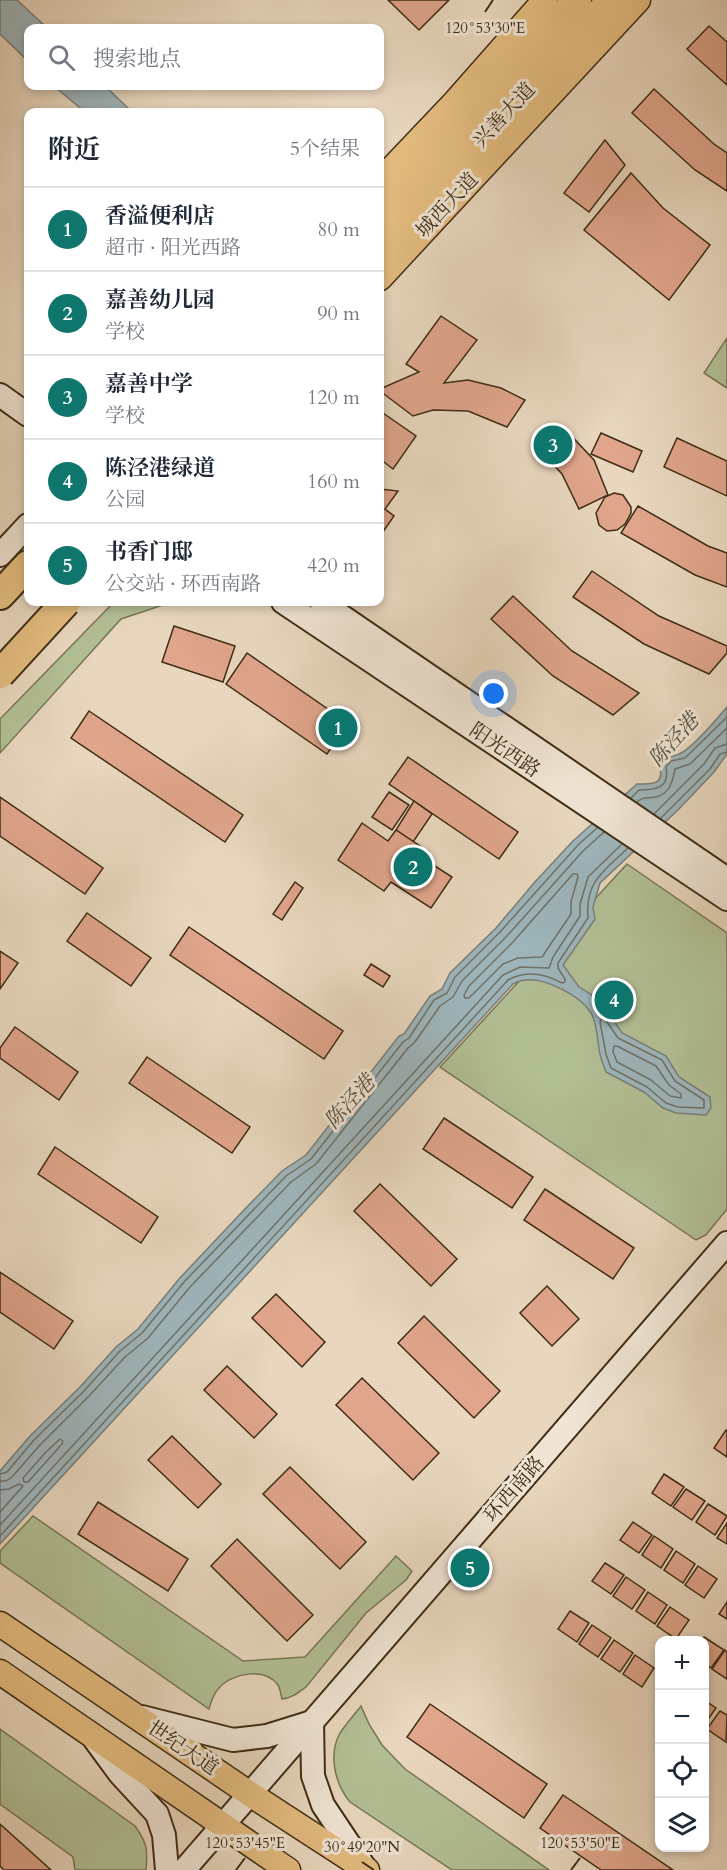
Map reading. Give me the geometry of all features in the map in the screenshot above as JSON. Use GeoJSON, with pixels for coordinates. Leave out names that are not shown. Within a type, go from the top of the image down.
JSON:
{"type":"FeatureCollection","features":[{"type":"Feature","properties":{"kind":"highway","name":"兴善大道"},"geometry":{"type":"LineString","coordinates":[[388,220],[577,0]]}},
{"type":"Feature","properties":{"kind":"highway","name":"兴善大道"},"geometry":{"type":"LineString","coordinates":[[388,220],[612,0]]}},
{"type":"Feature","properties":{"kind":"highway"},"geometry":{"type":"LineString","coordinates":[[384,240],[388,220]]}},
{"type":"Feature","properties":{"kind":"highway"},"geometry":{"type":"LineString","coordinates":[[0,595],[24,569]]}},
{"type":"Feature","properties":{"kind":"highway"},"geometry":{"type":"LineString","coordinates":[[0,672],[62,606]]}},
{"type":"Feature","properties":{"kind":"main road"},"geometry":{"type":"LineString","coordinates":[[384,177],[456,101],[545,0]]}},
{"type":"Feature","properties":{"kind":"main road","name":"城西大道"},"geometry":{"type":"LineString","coordinates":[[384,274],[638,0]]}},
{"type":"Feature","properties":{"kind":"main road"},"geometry":{"type":"LineString","coordinates":[[0,610],[24,583]]}},
{"type":"Feature","properties":{"kind":"main road"},"geometry":{"type":"LineString","coordinates":[[0,672],[69,606]]}},
{"type":"Feature","properties":{"kind":"main road","name":"世纪大道"},"geometry":{"type":"LineString","coordinates":[[0,1624],[250,1794],[366,1869]]}},
{"type":"Feature","properties":{"kind":"main road","name":"世纪大道"},"geometry":{"type":"LineString","coordinates":[[0,1672],[288,1870]]}},
{"type":"Feature","properties":{"kind":"street"},"geometry":{"type":"LineString","coordinates":[[0,395],[24,412]]}},
{"type":"Feature","properties":{"kind":"street"},"geometry":{"type":"LineString","coordinates":[[0,555],[24,529]]}},
{"type":"Feature","properties":{"kind":"street","name":"阳光西路"},"geometry":{"type":"LineString","coordinates":[[289,606],[602,804],[659,843],[727,899]]}},
{"type":"Feature","properties":{"kind":"street"},"geometry":{"type":"LineString","coordinates":[[327,606],[602,804]]}},
{"type":"Feature","properties":{"kind":"street","name":"阳光西路"},"geometry":{"type":"LineString","coordinates":[[659,843],[727,879]]}},
{"type":"Feature","properties":{"kind":"street","name":"环西南路"},"geometry":{"type":"LineString","coordinates":[[184,1870],[727,1243]]}},
{"type":"Feature","properties":{"kind":"street"},"geometry":{"type":"LineString","coordinates":[[133,1714],[233,1740],[267,1736],[312,1722],[313,1776],[323,1804],[366,1869]]}},
{"type":"Feature","properties":{"kind":"street"},"geometry":{"type":"LineString","coordinates":[[91,1734],[120,1774],[157,1814],[164,1835],[167,1870]]}},
{"type":"Feature","properties":{"kind":"green space"},"geometry":{"type":"Polygon","coordinates":[[[727,338],[727,388],[704,373],[727,338]]]}},
{"type":"Feature","properties":{"kind":"green space"},"geometry":{"type":"Polygon","coordinates":[[[110,606],[160,606],[121,619],[0,753],[0,719],[110,606]]]}},
{"type":"Feature","properties":{"kind":"green space"},"geometry":{"type":"Polygon","coordinates":[[[627,864],[727,933],[727,1209],[706,1235],[696,1240],[440,1067],[627,864]]]}},
{"type":"Feature","properties":{"kind":"green space"},"geometry":{"type":"Polygon","coordinates":[[[33,1516],[243,1661],[305,1657],[396,1556],[412,1571],[406,1580],[366,1613],[306,1687],[298,1693],[282,1699],[279,1686],[272,1679],[249,1674],[232,1679],[219,1688],[212,1698],[209,1709],[0,1563],[0,1551],[33,1516]]]}},
{"type":"Feature","properties":{"kind":"green space"},"geometry":{"type":"Polygon","coordinates":[[[361,1706],[382,1745],[405,1769],[549,1870],[452,1870],[350,1802],[337,1778],[334,1751],[340,1733],[361,1706]]]}},
{"type":"Feature","properties":{"kind":"green space"},"geometry":{"type":"Polygon","coordinates":[[[0,1729],[135,1826],[146,1846],[146,1870],[75,1870],[73,1857],[0,1804],[0,1729]]]}},
{"type":"Feature","properties":{"kind":"water"},"geometry":{"type":"Polygon","coordinates":[[[0,0],[17,0],[43,24],[24,24],[24,57],[0,34],[0,0]]]}},
{"type":"Feature","properties":{"kind":"water"},"geometry":{"type":"Polygon","coordinates":[[[59,90],[109,90],[128,108],[80,108],[59,90]]]}},
{"type":"Feature","properties":{"kind":"water","name":"陈泾港"},"geometry":{"type":"Polygon","coordinates":[[[727,707],[727,754],[714,772],[678,810],[600,883],[593,907],[595,919],[563,965],[579,987],[600,1000],[622,1033],[666,1056],[679,1077],[710,1097],[711,1108],[706,1115],[676,1113],[663,1108],[644,1092],[606,1072],[600,1056],[593,1018],[579,1000],[562,989],[543,982],[522,980],[513,984],[0,1544],[0,1471],[30,1436],[80,1387],[116,1347],[138,1329],[179,1279],[282,1171],[306,1155],[399,1036],[404,1034],[430,996],[442,989],[450,973],[496,928],[573,841],[637,784],[659,780],[661,772],[659,766],[669,757],[689,748],[727,707]]]}},
{"type":"Feature","properties":{"kind":"building"},"geometry":{"type":"Polygon","coordinates":[[[388,0],[449,0],[419,30],[388,0]]]}},
{"type":"Feature","properties":{"kind":"building"},"geometry":{"type":"Polygon","coordinates":[[[709,26],[727,42],[727,85],[687,49],[709,26]]]}},
{"type":"Feature","properties":{"kind":"building"},"geometry":{"type":"Polygon","coordinates":[[[654,89],[714,144],[727,153],[727,191],[695,170],[632,113],[654,89]]]}},
{"type":"Feature","properties":{"kind":"building"},"geometry":{"type":"Polygon","coordinates":[[[605,140],[625,165],[589,212],[564,193],[605,140]]]}},
{"type":"Feature","properties":{"kind":"building"},"geometry":{"type":"Polygon","coordinates":[[[631,173],[663,208],[710,245],[669,300],[584,230],[631,173]]]}},
{"type":"Feature","properties":{"kind":"building"},"geometry":{"type":"Polygon","coordinates":[[[441,316],[477,340],[444,383],[468,380],[501,388],[525,400],[507,427],[468,411],[433,410],[413,416],[384,394],[384,387],[419,372],[406,364],[441,316]]]}},
{"type":"Feature","properties":{"kind":"building"},"geometry":{"type":"Polygon","coordinates":[[[384,414],[416,436],[393,469],[384,462],[384,414]]]}},
{"type":"Feature","properties":{"kind":"building"},"geometry":{"type":"Polygon","coordinates":[[[562,426],[594,460],[608,495],[579,509],[562,474],[537,447],[562,426]]]}},
{"type":"Feature","properties":{"kind":"building"},"geometry":{"type":"Polygon","coordinates":[[[601,433],[642,451],[633,472],[591,454],[601,433]]]}},
{"type":"Feature","properties":{"kind":"building"},"geometry":{"type":"Polygon","coordinates":[[[677,438],[727,461],[727,496],[664,467],[677,438]]]}},
{"type":"Feature","properties":{"kind":"building"},"geometry":{"type":"Polygon","coordinates":[[[384,489],[398,491],[385,509],[394,516],[384,530],[384,489]]]}},
{"type":"Feature","properties":{"kind":"building"},"geometry":{"type":"Polygon","coordinates":[[[614,493],[623,495],[631,507],[631,513],[625,524],[617,530],[607,531],[599,525],[596,513],[605,497],[614,493]]]}},
{"type":"Feature","properties":{"kind":"building"},"geometry":{"type":"Polygon","coordinates":[[[638,506],[708,546],[727,553],[727,587],[695,575],[621,533],[638,506]]]}},
{"type":"Feature","properties":{"kind":"building"},"geometry":{"type":"Polygon","coordinates":[[[592,571],[659,616],[727,646],[727,653],[709,674],[644,644],[573,597],[592,571]]]}},
{"type":"Feature","properties":{"kind":"building"},"geometry":{"type":"Polygon","coordinates":[[[513,596],[572,651],[639,693],[613,715],[553,676],[491,619],[513,596]]]}},
{"type":"Feature","properties":{"kind":"building"},"geometry":{"type":"Polygon","coordinates":[[[174,626],[235,646],[223,682],[162,662],[174,626]]]}},
{"type":"Feature","properties":{"kind":"building"},"geometry":{"type":"Polygon","coordinates":[[[247,653],[348,723],[327,754],[226,684],[247,653]]]}},
{"type":"Feature","properties":{"kind":"building"},"geometry":{"type":"Polygon","coordinates":[[[89,711],[243,815],[225,842],[71,738],[89,711]]]}},
{"type":"Feature","properties":{"kind":"building"},"geometry":{"type":"Polygon","coordinates":[[[408,757],[518,832],[499,859],[389,784],[408,757]]]}},
{"type":"Feature","properties":{"kind":"building"},"geometry":{"type":"Polygon","coordinates":[[[389,792],[409,805],[392,830],[372,817],[389,792]]]}},
{"type":"Feature","properties":{"kind":"building"},"geometry":{"type":"Polygon","coordinates":[[[0,797],[103,868],[85,894],[0,836],[0,797]]]}},
{"type":"Feature","properties":{"kind":"building"},"geometry":{"type":"Polygon","coordinates":[[[414,801],[432,814],[413,842],[396,830],[414,801]]]}},
{"type":"Feature","properties":{"kind":"building"},"geometry":{"type":"Polygon","coordinates":[[[362,823],[388,841],[396,830],[429,852],[424,859],[452,877],[431,908],[391,882],[384,891],[338,860],[362,823]]]}},
{"type":"Feature","properties":{"kind":"building"},"geometry":{"type":"Polygon","coordinates":[[[295,882],[303,888],[282,920],[273,914],[295,882]]]}},
{"type":"Feature","properties":{"kind":"building"},"geometry":{"type":"Polygon","coordinates":[[[87,913],[151,958],[131,986],[67,941],[87,913]]]}},
{"type":"Feature","properties":{"kind":"building"},"geometry":{"type":"Polygon","coordinates":[[[189,927],[343,1031],[324,1059],[170,955],[189,927]]]}},
{"type":"Feature","properties":{"kind":"building"},"geometry":{"type":"Polygon","coordinates":[[[0,951],[18,963],[0,989],[0,951]]]}},
{"type":"Feature","properties":{"kind":"building"},"geometry":{"type":"Polygon","coordinates":[[[371,964],[390,976],[383,987],[364,975],[371,964]]]}},
{"type":"Feature","properties":{"kind":"building"},"geometry":{"type":"Polygon","coordinates":[[[15,1027],[78,1072],[59,1100],[0,1058],[0,1048],[15,1027]]]}},
{"type":"Feature","properties":{"kind":"building"},"geometry":{"type":"Polygon","coordinates":[[[147,1057],[250,1127],[232,1153],[129,1083],[147,1057]]]}},
{"type":"Feature","properties":{"kind":"building"},"geometry":{"type":"Polygon","coordinates":[[[444,1118],[533,1177],[512,1208],[423,1149],[444,1118]]]}},
{"type":"Feature","properties":{"kind":"building"},"geometry":{"type":"Polygon","coordinates":[[[55,1147],[158,1217],[141,1243],[38,1174],[55,1147]]]}},
{"type":"Feature","properties":{"kind":"building"},"geometry":{"type":"Polygon","coordinates":[[[380,1184],[457,1259],[431,1286],[354,1211],[380,1184]]]}},
{"type":"Feature","properties":{"kind":"building"},"geometry":{"type":"Polygon","coordinates":[[[545,1189],[634,1248],[613,1279],[524,1220],[545,1189]]]}},
{"type":"Feature","properties":{"kind":"building"},"geometry":{"type":"Polygon","coordinates":[[[0,1272],[73,1321],[54,1349],[0,1312],[0,1272]]]}},
{"type":"Feature","properties":{"kind":"building"},"geometry":{"type":"Polygon","coordinates":[[[547,1286],[579,1319],[552,1346],[520,1313],[547,1286]]]}},
{"type":"Feature","properties":{"kind":"building"},"geometry":{"type":"Polygon","coordinates":[[[276,1294],[325,1342],[302,1367],[252,1318],[276,1294]]]}},
{"type":"Feature","properties":{"kind":"building"},"geometry":{"type":"Polygon","coordinates":[[[424,1316],[500,1391],[474,1418],[398,1343],[424,1316]]]}},
{"type":"Feature","properties":{"kind":"building"},"geometry":{"type":"Polygon","coordinates":[[[227,1366],[277,1414],[254,1438],[204,1390],[227,1366]]]}},
{"type":"Feature","properties":{"kind":"building"},"geometry":{"type":"Polygon","coordinates":[[[362,1378],[439,1453],[413,1480],[336,1405],[362,1378]]]}},
{"type":"Feature","properties":{"kind":"building"},"geometry":{"type":"Polygon","coordinates":[[[727,1430],[727,1457],[714,1448],[727,1430]]]}},
{"type":"Feature","properties":{"kind":"building"},"geometry":{"type":"Polygon","coordinates":[[[172,1436],[221,1484],[198,1508],[148,1460],[172,1436]]]}},
{"type":"Feature","properties":{"kind":"building"},"geometry":{"type":"Polygon","coordinates":[[[290,1467],[366,1542],[340,1569],[263,1494],[290,1467]]]}},
{"type":"Feature","properties":{"kind":"building"},"geometry":{"type":"Polygon","coordinates":[[[664,1474],[684,1487],[671,1506],[652,1493],[664,1474]]]}},
{"type":"Feature","properties":{"kind":"building"},"geometry":{"type":"Polygon","coordinates":[[[686,1489],[705,1501],[692,1520],[673,1507],[686,1489]]]}},
{"type":"Feature","properties":{"kind":"building"},"geometry":{"type":"Polygon","coordinates":[[[98,1502],[188,1559],[168,1591],[78,1534],[98,1502]]]}},
{"type":"Feature","properties":{"kind":"building"},"geometry":{"type":"Polygon","coordinates":[[[708,1504],[727,1516],[715,1535],[696,1522],[708,1504]]]}},
{"type":"Feature","properties":{"kind":"building"},"geometry":{"type":"Polygon","coordinates":[[[633,1522],[652,1535],[639,1553],[620,1540],[633,1522]]]}},
{"type":"Feature","properties":{"kind":"building"},"geometry":{"type":"Polygon","coordinates":[[[727,1523],[727,1544],[717,1538],[727,1523]]]}},
{"type":"Feature","properties":{"kind":"building"},"geometry":{"type":"Polygon","coordinates":[[[654,1536],[673,1549],[661,1568],[642,1555],[654,1536]]]}},
{"type":"Feature","properties":{"kind":"building"},"geometry":{"type":"Polygon","coordinates":[[[237,1539],[313,1615],[287,1641],[211,1566],[237,1539]]]}},
{"type":"Feature","properties":{"kind":"building"},"geometry":{"type":"Polygon","coordinates":[[[676,1551],[695,1564],[683,1583],[664,1570],[676,1551]]]}},
{"type":"Feature","properties":{"kind":"building"},"geometry":{"type":"Polygon","coordinates":[[[605,1563],[624,1575],[611,1594],[592,1581],[605,1563]]]}},
{"type":"Feature","properties":{"kind":"building"},"geometry":{"type":"Polygon","coordinates":[[[698,1566],[717,1579],[704,1598],[685,1585],[698,1566]]]}},
{"type":"Feature","properties":{"kind":"building"},"geometry":{"type":"Polygon","coordinates":[[[626,1577],[645,1590],[632,1609],[613,1596],[626,1577]]]}},
{"type":"Feature","properties":{"kind":"building"},"geometry":{"type":"Polygon","coordinates":[[[648,1592],[667,1605],[655,1624],[636,1611],[648,1592]]]}},
{"type":"Feature","properties":{"kind":"building"},"geometry":{"type":"Polygon","coordinates":[[[727,1602],[727,1619],[719,1614],[727,1602]]]}},
{"type":"Feature","properties":{"kind":"building"},"geometry":{"type":"Polygon","coordinates":[[[670,1607],[689,1620],[678,1636],[672,1636],[657,1626],[670,1607]]]}},
{"type":"Feature","properties":{"kind":"building"},"geometry":{"type":"Polygon","coordinates":[[[570,1611],[589,1623],[577,1642],[558,1629],[570,1611]]]}},
{"type":"Feature","properties":{"kind":"building"},"geometry":{"type":"Polygon","coordinates":[[[592,1625],[611,1638],[598,1657],[579,1644],[592,1625]]]}},
{"type":"Feature","properties":{"kind":"building"},"geometry":{"type":"Polygon","coordinates":[[[614,1640],[633,1653],[620,1672],[601,1659],[614,1640]]]}},
{"type":"Feature","properties":{"kind":"building"},"geometry":{"type":"Polygon","coordinates":[[[709,1640],[724,1650],[711,1668],[709,1667],[709,1640]]]}},
{"type":"Feature","properties":{"kind":"building"},"geometry":{"type":"Polygon","coordinates":[[[725,1650],[727,1652],[727,1679],[712,1669],[725,1650]]]}},
{"type":"Feature","properties":{"kind":"building"},"geometry":{"type":"Polygon","coordinates":[[[635,1655],[654,1668],[642,1687],[623,1674],[635,1655]]]}},
{"type":"Feature","properties":{"kind":"building"},"geometry":{"type":"Polygon","coordinates":[[[709,1703],[716,1708],[709,1718],[709,1703]]]}},
{"type":"Feature","properties":{"kind":"building"},"geometry":{"type":"Polygon","coordinates":[[[430,1704],[547,1784],[524,1818],[407,1737],[430,1704]]]}},
{"type":"Feature","properties":{"kind":"building"},"geometry":{"type":"Polygon","coordinates":[[[720,1711],[727,1715],[726,1742],[709,1730],[709,1726],[720,1711]]]}},
{"type":"Feature","properties":{"kind":"building"},"geometry":{"type":"Polygon","coordinates":[[[563,1795],[673,1870],[601,1870],[540,1828],[563,1795]]]}},
{"type":"Feature","properties":{"kind":"building"},"geometry":{"type":"Polygon","coordinates":[[[0,1824],[51,1870],[4,1870],[0,1866],[0,1824]]]}},
{"type":"Feature","properties":{"kind":"place","name":"嘉善中学"},"geometry":{"type":"Point","coordinates":[553,445]}},
{"type":"Feature","properties":{"kind":"place","name":"香溢便利店"},"geometry":{"type":"Point","coordinates":[338,728]}},
{"type":"Feature","properties":{"kind":"place","name":"嘉善幼儿园"},"geometry":{"type":"Point","coordinates":[413,867]}},
{"type":"Feature","properties":{"kind":"place","name":"陈泾港绿道"},"geometry":{"type":"Point","coordinates":[614,1000]}},
{"type":"Feature","properties":{"kind":"place","name":"书香门邸"},"geometry":{"type":"Point","coordinates":[470,1568]}}]}
